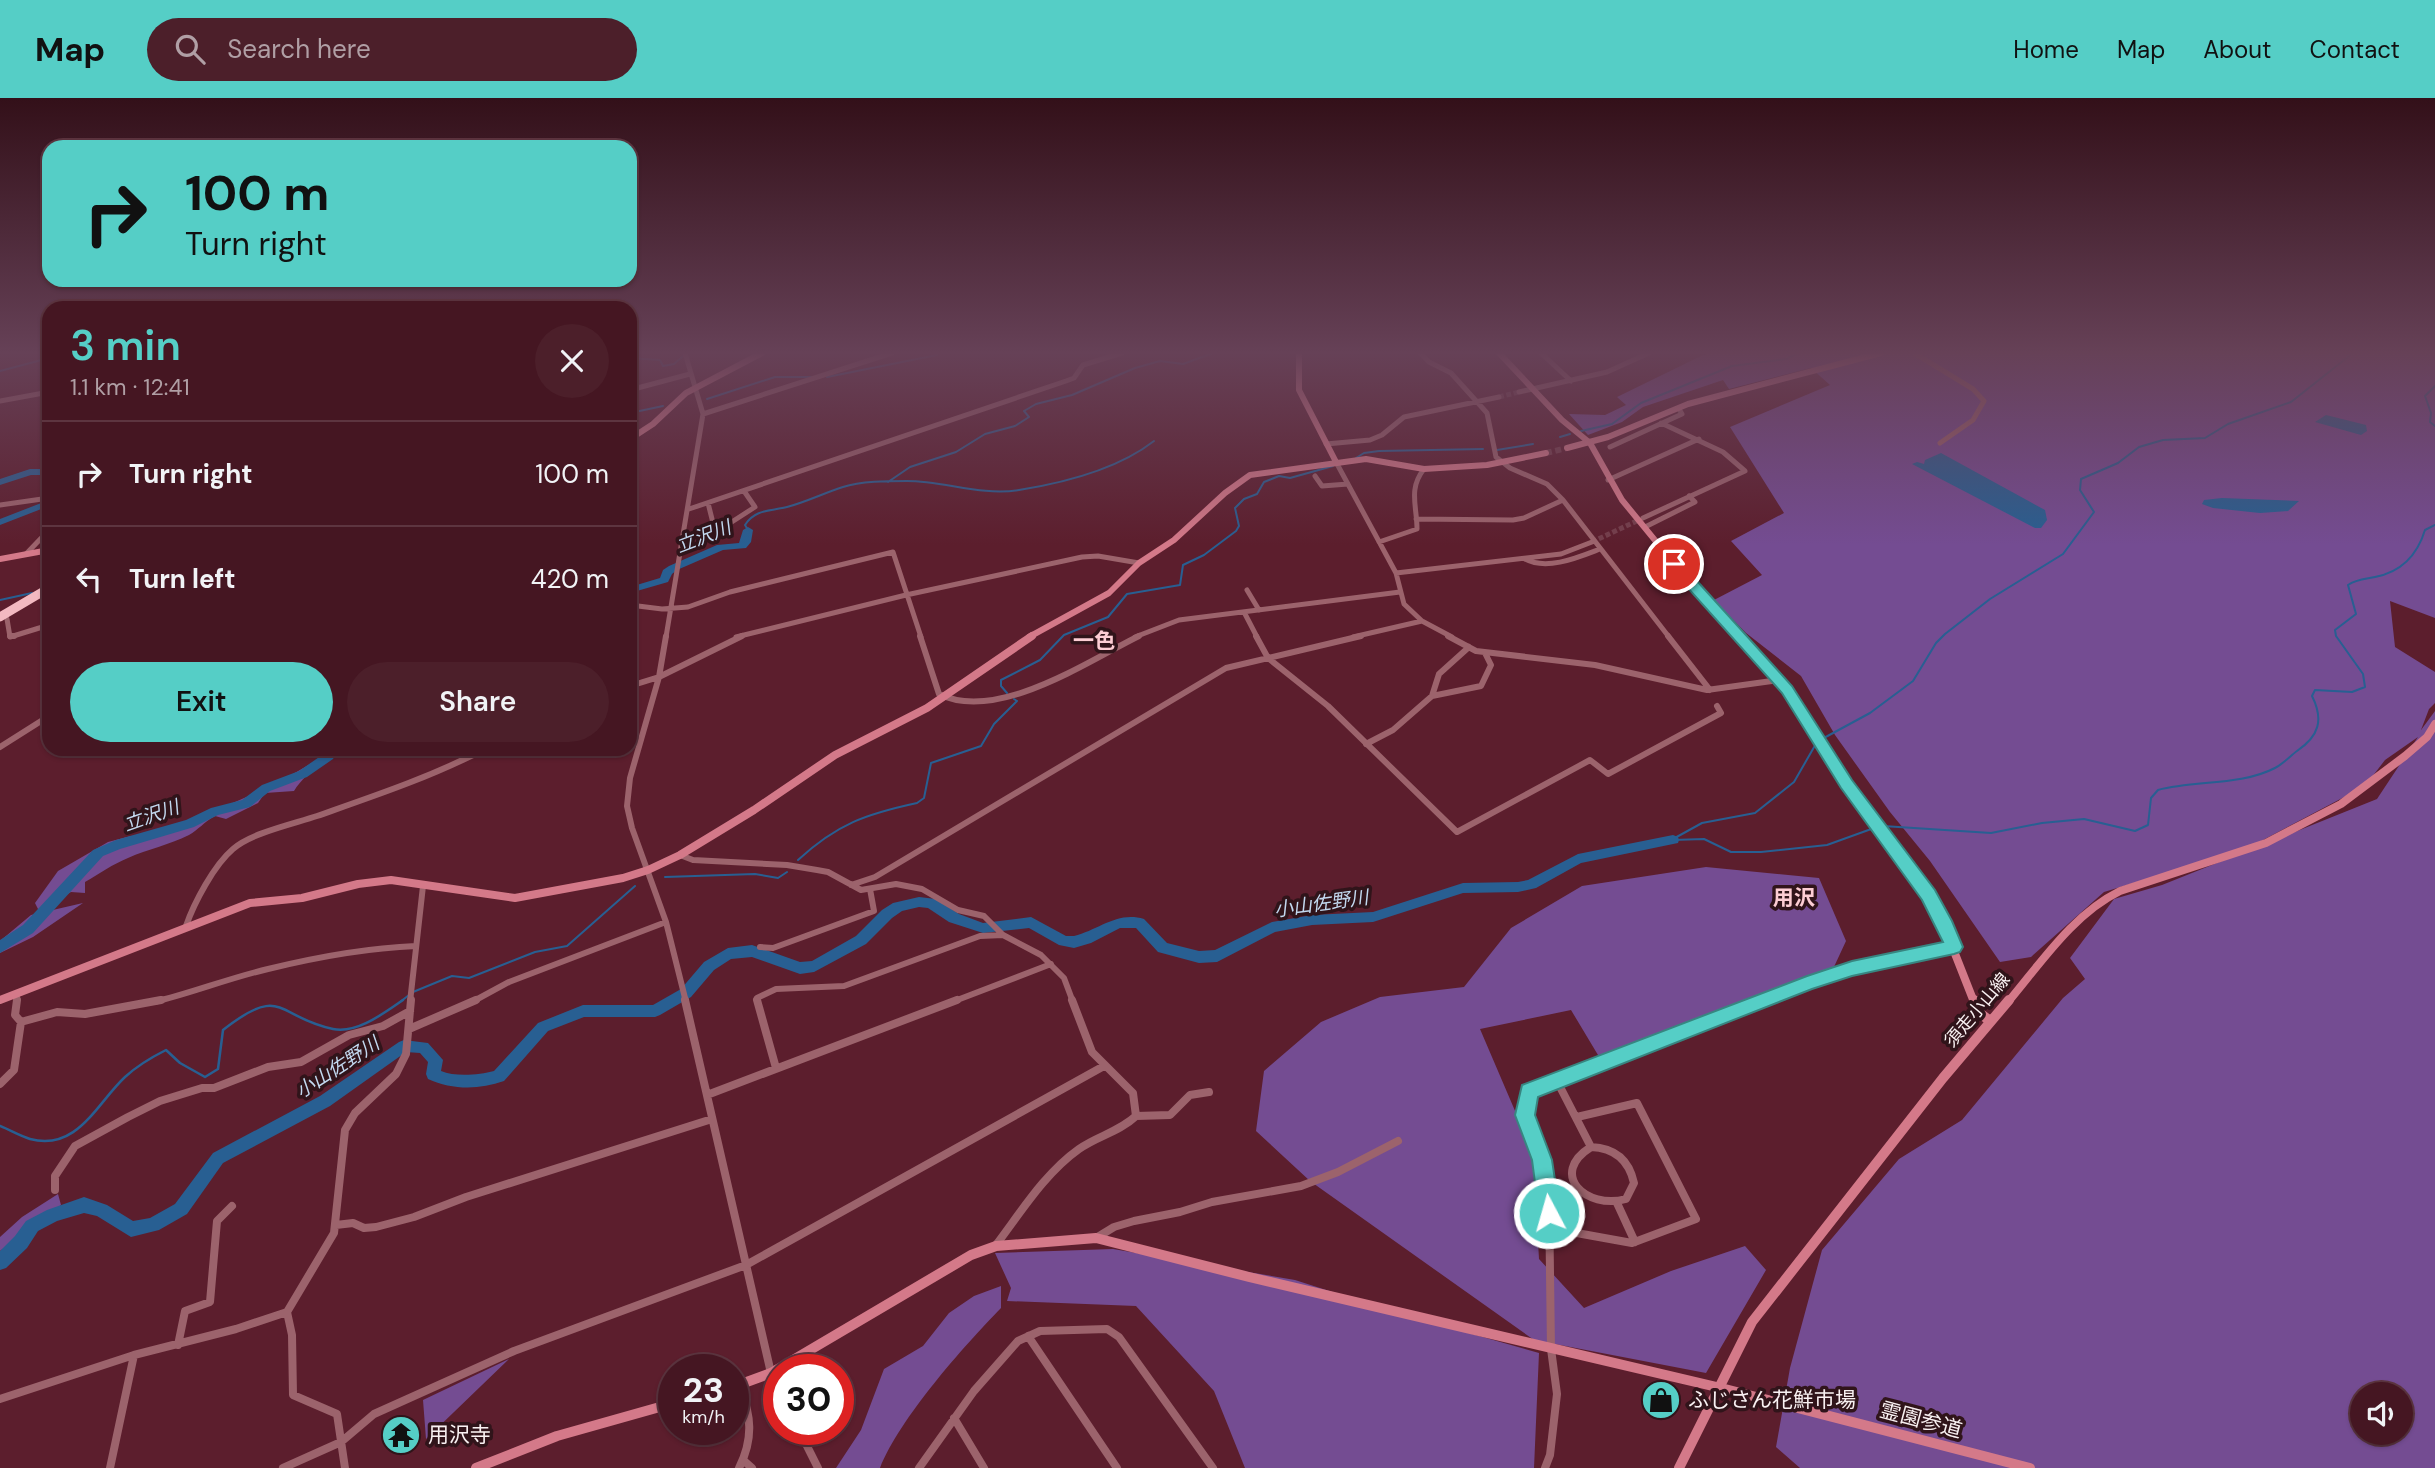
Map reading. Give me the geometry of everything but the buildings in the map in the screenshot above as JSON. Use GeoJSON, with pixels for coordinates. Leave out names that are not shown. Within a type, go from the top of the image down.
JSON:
{"type":"FeatureCollection","features":[{"type":"Feature","properties":{"kind":"highway"},"geometry":{"type":"LineString","coordinates":[[2,620],[42,593]]}},
{"type":"Feature","properties":{"kind":"highway"},"geometry":{"type":"LineString","coordinates":[[2,620],[42,598]]}},
{"type":"Feature","properties":{"kind":"street"},"geometry":{"type":"LineString","coordinates":[[637,435],[659,417]]}},
{"type":"Feature","properties":{"kind":"street"},"geometry":{"type":"LineString","coordinates":[[703,417],[659,677],[628,791],[632,828],[666,922],[688,1008],[767,1354]]}},
{"type":"Feature","properties":{"kind":"street"},"geometry":{"type":"LineString","coordinates":[[689,509],[961,417]]}},
{"type":"Feature","properties":{"kind":"street"},"geometry":{"type":"LineString","coordinates":[[1312,417],[1396,573],[1404,604],[1422,621],[1485,653],[1595,665],[1713,690],[1779,680]]}},
{"type":"Feature","properties":{"kind":"street"},"geometry":{"type":"LineString","coordinates":[[1326,444],[1369,440],[1382,435],[1392,424],[1404,417]]}},
{"type":"Feature","properties":{"kind":"street"},"geometry":{"type":"LineString","coordinates":[[1488,417],[1493,450],[1502,463],[1547,484],[1563,500],[1713,690]]}},
{"type":"Feature","properties":{"kind":"street"},"geometry":{"type":"LineString","coordinates":[[1559,417],[1590,443],[1608,480],[1704,600],[1779,680],[1869,815],[1933,902],[1954,947],[1974,1001],[1981,1014],[1990,1021]]}},
{"type":"Feature","properties":{"kind":"street"},"geometry":{"type":"LineString","coordinates":[[1567,448],[1590,443],[1658,417]]}},
{"type":"Feature","properties":{"kind":"street"},"geometry":{"type":"LineString","coordinates":[[1610,447],[1675,417]]}},
{"type":"Feature","properties":{"kind":"street"},"geometry":{"type":"LineString","coordinates":[[1940,443],[1975,417]]}},
{"type":"Feature","properties":{"kind":"street"},"geometry":{"type":"LineString","coordinates":[[1644,523],[1695,502],[1689,496],[1745,471],[1723,452],[1661,423]]}},
{"type":"Feature","properties":{"kind":"street"},"geometry":{"type":"LineString","coordinates":[[1608,480],[1699,439]]}},
{"type":"Feature","properties":{"kind":"street"},"geometry":{"type":"LineString","coordinates":[[0,1000],[250,903],[302,898],[374,881],[391,880],[515,898],[623,878],[648,870],[680,855],[754,810],[835,755],[944,698],[970,675],[1024,640],[1109,593],[1139,563],[1174,540],[1225,493],[1250,475],[1358,460],[1380,460],[1424,469],[1502,463],[1546,453]]}},
{"type":"Feature","properties":{"kind":"street"},"geometry":{"type":"LineString","coordinates":[[1379,542],[1417,529],[1412,489],[1424,469]]}},
{"type":"Feature","properties":{"kind":"street"},"geometry":{"type":"LineString","coordinates":[[1315,476],[1322,486],[1348,484]]}},
{"type":"Feature","properties":{"kind":"street"},"geometry":{"type":"LineString","coordinates":[[708,503],[714,527],[724,527],[755,507],[744,491]]}},
{"type":"Feature","properties":{"kind":"street"},"geometry":{"type":"LineString","coordinates":[[0,505],[42,499]]}},
{"type":"Feature","properties":{"kind":"street"},"geometry":{"type":"LineString","coordinates":[[1416,519],[1513,520],[1524,518],[1563,500]]}},
{"type":"Feature","properties":{"kind":"street"},"geometry":{"type":"LineString","coordinates":[[26,554],[42,537]]}},
{"type":"Feature","properties":{"kind":"street"},"geometry":{"type":"LineString","coordinates":[[1396,573],[1567,553],[1592,542]]}},
{"type":"Feature","properties":{"kind":"street"},"geometry":{"type":"LineString","coordinates":[[1525,559],[1533,564],[1566,560],[1600,550]]}},
{"type":"Feature","properties":{"kind":"street"},"geometry":{"type":"LineString","coordinates":[[0,559],[42,551]]}},
{"type":"Feature","properties":{"kind":"street"},"geometry":{"type":"LineString","coordinates":[[637,606],[671,609],[704,603],[719,595],[787,579],[831,564],[893,552],[939,694],[944,698],[962,701],[1003,696],[1049,683],[1166,623],[1209,614],[1400,592]]}},
{"type":"Feature","properties":{"kind":"street"},"geometry":{"type":"LineString","coordinates":[[637,685],[659,677],[737,638],[906,594],[1082,557],[1098,556],[1139,563]]}},
{"type":"Feature","properties":{"kind":"street"},"geometry":{"type":"LineString","coordinates":[[1247,590],[1259,610]]}},
{"type":"Feature","properties":{"kind":"street"},"geometry":{"type":"LineString","coordinates":[[1244,612],[1268,657],[1328,706],[1457,832],[1590,760],[1608,774],[1721,713],[1717,706]]}},
{"type":"Feature","properties":{"kind":"street"},"geometry":{"type":"LineString","coordinates":[[2,620],[10,638],[42,627]]}},
{"type":"Feature","properties":{"kind":"street"},"geometry":{"type":"LineString","coordinates":[[851,885],[875,877],[1226,668],[1422,621]]}},
{"type":"Feature","properties":{"kind":"street"},"geometry":{"type":"LineString","coordinates":[[1432,695],[1432,687],[1442,671],[1469,647]]}},
{"type":"Feature","properties":{"kind":"street"},"geometry":{"type":"LineString","coordinates":[[1366,744],[1393,730],[1432,695],[1457,693],[1481,686],[1491,665],[1485,653]]}},
{"type":"Feature","properties":{"kind":"street"},"geometry":{"type":"LineString","coordinates":[[0,747],[42,720]]}},
{"type":"Feature","properties":{"kind":"street","name":"須走小山線"},"geometry":{"type":"LineString","coordinates":[[1679,1468],[1742,1341],[1767,1301],[1990,1021],[2064,935],[2104,899],[2120,891],[2266,843],[2341,804],[2427,737],[2435,724]]}},
{"type":"Feature","properties":{"kind":"street"},"geometry":{"type":"LineString","coordinates":[[186,926],[195,901],[233,849],[256,837],[435,774],[471,756]]}},
{"type":"Feature","properties":{"kind":"street"},"geometry":{"type":"LineString","coordinates":[[680,855],[693,860],[752,862],[828,872],[861,890],[906,885],[922,890],[958,910],[984,916],[1002,933],[1041,955],[1064,978],[1091,1052],[1133,1093],[1136,1116]]}},
{"type":"Feature","properties":{"kind":"street"},"geometry":{"type":"LineString","coordinates":[[0,1399],[134,1355],[178,1345],[287,1312],[334,1233],[345,1130],[355,1113],[396,1074],[406,1054],[423,886]]}},
{"type":"Feature","properties":{"kind":"street"},"geometry":{"type":"LineString","coordinates":[[760,947],[773,948],[874,911],[870,889]]}},
{"type":"Feature","properties":{"kind":"street"},"geometry":{"type":"LineString","coordinates":[[409,1032],[509,982],[666,922]]}},
{"type":"Feature","properties":{"kind":"street"},"geometry":{"type":"LineString","coordinates":[[776,1068],[757,998],[776,989],[844,986],[980,936],[1002,933]]}},
{"type":"Feature","properties":{"kind":"street"},"geometry":{"type":"LineString","coordinates":[[22,1021],[57,1012],[85,1014],[157,1001],[267,969],[332,955],[371,948],[416,946]]}},
{"type":"Feature","properties":{"kind":"street"},"geometry":{"type":"LineString","coordinates":[[1545,1468],[1550,1455],[1557,1394],[1551,1349],[1549,1197],[1542,1160],[1525,1115],[1529,1091],[1818,980],[1875,963],[1954,947]]}},
{"type":"Feature","properties":{"kind":"street"},"geometry":{"type":"LineString","coordinates":[[707,1095],[1051,964]]}},
{"type":"Feature","properties":{"kind":"street"},"geometry":{"type":"LineString","coordinates":[[16,995],[15,1015],[22,1021]]}},
{"type":"Feature","properties":{"kind":"street"},"geometry":{"type":"LineString","coordinates":[[55,1190],[55,1176],[75,1146],[128,1117],[160,1101],[214,1087],[268,1067],[301,1062],[349,1035],[383,1026],[410,1011]]}},
{"type":"Feature","properties":{"kind":"street"},"geometry":{"type":"LineString","coordinates":[[0,1084],[14,1070],[22,1021]]}},
{"type":"Feature","properties":{"kind":"street"},"geometry":{"type":"LineString","coordinates":[[283,1468],[341,1441],[373,1414],[514,1351],[746,1265],[1104,1066]]}},
{"type":"Feature","properties":{"kind":"street"},"geometry":{"type":"LineString","coordinates":[[1557,1081],[1591,1147]]}},
{"type":"Feature","properties":{"kind":"street"},"geometry":{"type":"LineString","coordinates":[[996,1246],[1062,1164],[1079,1149],[1111,1135],[1136,1116],[1170,1115],[1190,1096],[1209,1092]]}},
{"type":"Feature","properties":{"kind":"street"},"geometry":{"type":"LineString","coordinates":[[1549,1228],[1635,1242],[1696,1219],[1637,1103],[1577,1117]]}},
{"type":"Feature","properties":{"kind":"street"},"geometry":{"type":"LineString","coordinates":[[336,1225],[353,1223],[376,1227],[414,1217],[466,1197],[712,1119]]}},
{"type":"Feature","properties":{"kind":"street"},"geometry":{"type":"LineString","coordinates":[[1096,1238],[1104,1231],[1127,1222],[1179,1213],[1209,1202],[1251,1198],[1300,1186],[1330,1175],[1398,1141]]}},
{"type":"Feature","properties":{"kind":"street"},"geometry":{"type":"LineString","coordinates":[[1591,1147],[1612,1150],[1621,1156],[1633,1173],[1632,1192],[1617,1203],[1597,1202],[1580,1190],[1574,1182],[1572,1172],[1576,1156],[1591,1147]]}},
{"type":"Feature","properties":{"kind":"street"},"geometry":{"type":"LineString","coordinates":[[1617,1203],[1635,1242]]}},
{"type":"Feature","properties":{"kind":"street"},"geometry":{"type":"LineString","coordinates":[[178,1345],[185,1311],[209,1302],[217,1221],[232,1206]]}},
{"type":"Feature","properties":{"kind":"street","name":"霊園参道"},"geometry":{"type":"LineString","coordinates":[[803,1354],[957,1261],[996,1246],[1096,1238],[1721,1388],[2030,1468]]}},
{"type":"Feature","properties":{"kind":"street"},"geometry":{"type":"LineString","coordinates":[[287,1312],[292,1335],[293,1395],[307,1405],[318,1406],[337,1414],[345,1468]]}},
{"type":"Feature","properties":{"kind":"street"},"geometry":{"type":"LineString","coordinates":[[919,1468],[954,1418],[1018,1341],[1040,1331],[1107,1329],[1115,1332],[1213,1468]]}},
{"type":"Feature","properties":{"kind":"street"},"geometry":{"type":"LineString","coordinates":[[1028,1336],[1116,1468]]}},
{"type":"Feature","properties":{"kind":"street"},"geometry":{"type":"LineString","coordinates":[[110,1468],[134,1355]]}},
{"type":"Feature","properties":{"kind":"street"},"geometry":{"type":"LineString","coordinates":[[476,1468],[557,1436],[658,1408]]}},
{"type":"Feature","properties":{"kind":"street"},"geometry":{"type":"LineString","coordinates":[[954,1418],[984,1468]]}},
{"type":"Feature","properties":{"kind":"street"},"geometry":{"type":"LineString","coordinates":[[749,1419],[750,1447],[741,1464],[752,1468]]}},
{"type":"Feature","properties":{"kind":"street"},"geometry":{"type":"LineString","coordinates":[[806,1445],[818,1468]]}},
{"type":"Feature","properties":{"kind":"shaded area"},"geometry":{"type":"Polygon","coordinates":[[[1572,417],[1629,417],[1588,435],[1572,417]]]}},
{"type":"Feature","properties":{"kind":"shaded area"},"geometry":{"type":"Polygon","coordinates":[[[1754,417],[2435,417],[2435,618],[2390,601],[2395,647],[2435,672],[2435,703],[2429,709],[2421,730],[2435,711],[2435,1468],[1800,1468],[1776,1447],[1790,1368],[1822,1250],[1899,1159],[1962,1120],[2063,998],[2085,979],[2070,958],[2114,899],[2162,885],[2377,799],[2418,737],[2385,760],[2365,786],[2246,849],[2104,892],[2031,957],[2000,962],[1930,861],[1890,812],[1835,735],[1801,676],[1746,633],[1714,600],[1762,575],[1731,541],[1784,513],[1730,427],[1754,417]]]}},
{"type":"Feature","properties":{"kind":"shaded area"},"geometry":{"type":"Polygon","coordinates":[[[326,756],[294,791],[265,793],[258,803],[226,819],[215,816],[189,835],[122,860],[106,869],[85,882],[85,893],[71,892],[39,911],[35,903],[58,871],[108,842],[149,835],[193,820],[205,812],[226,806],[276,784],[326,756]]]}},
{"type":"Feature","properties":{"kind":"shaded area"},"geometry":{"type":"Polygon","coordinates":[[[1706,867],[1819,878],[1846,941],[1833,969],[1802,991],[1697,1022],[1601,1060],[1571,1010],[1480,1029],[1533,1153],[1539,1259],[1584,1308],[1671,1271],[1745,1246],[1766,1270],[1706,1373],[1534,1340],[1310,1181],[1256,1131],[1264,1071],[1321,1022],[1380,997],[1464,987],[1511,928],[1582,886],[1706,867]]]}},
{"type":"Feature","properties":{"kind":"shaded area"},"geometry":{"type":"Polygon","coordinates":[[[83,903],[33,937],[0,953],[0,941],[31,915],[83,903]]]}},
{"type":"Feature","properties":{"kind":"shaded area"},"geometry":{"type":"Polygon","coordinates":[[[58,1194],[61,1205],[0,1251],[0,1237],[22,1217],[58,1194]]]}},
{"type":"Feature","properties":{"kind":"shaded area"},"geometry":{"type":"Polygon","coordinates":[[[1113,1249],[1295,1280],[1539,1353],[1534,1468],[1245,1468],[1214,1391],[1136,1306],[1007,1301],[1011,1288],[995,1253],[1113,1249]]]}},
{"type":"Feature","properties":{"kind":"shaded area"},"geometry":{"type":"Polygon","coordinates":[[[1001,1286],[1001,1308],[951,1363],[917,1406],[889,1448],[880,1468],[836,1468],[851,1445],[854,1445],[884,1369],[923,1346],[949,1313],[974,1296],[1001,1286]]]}},
{"type":"Feature","properties":{"kind":"shaded area"},"geometry":{"type":"Polygon","coordinates":[[[509,1359],[426,1439],[423,1400],[509,1359]]]}},
{"type":"Feature","properties":{"kind":"water"},"geometry":{"type":"Polygon","coordinates":[[[2323,417],[2334,417],[2366,425],[2367,431],[2361,435],[2315,422],[2323,417]]]}},
{"type":"Feature","properties":{"kind":"water"},"geometry":{"type":"Polygon","coordinates":[[[1941,453],[2045,510],[2047,520],[2041,528],[2035,528],[1912,464],[1924,464],[1925,460],[1941,453]]]}},
{"type":"Feature","properties":{"kind":"water"},"geometry":{"type":"Polygon","coordinates":[[[2222,498],[2299,501],[2288,511],[2260,513],[2213,508],[2202,504],[2204,500],[2222,498]]]}},
{"type":"Feature","properties":{"kind":"waterway"},"geometry":{"type":"LineString","coordinates":[[889,482],[910,467],[956,452],[985,434],[1015,426],[1029,417]]}},
{"type":"Feature","properties":{"kind":"waterway"},"geometry":{"type":"LineString","coordinates":[[1581,431],[1612,424],[1622,417]]}},
{"type":"Feature","properties":{"kind":"waterway"},"geometry":{"type":"LineString","coordinates":[[1822,739],[1870,713],[1913,681],[1936,643],[1945,634],[1990,599],[2063,554],[2094,512],[2080,490],[2081,479],[2118,463],[2139,447],[2163,440],[2205,438],[2228,424],[2248,417]]}},
{"type":"Feature","properties":{"kind":"waterway"},"geometry":{"type":"LineString","coordinates":[[2431,417],[2430,422],[2435,426]]}},
{"type":"Feature","properties":{"kind":"waterway"},"geometry":{"type":"LineString","coordinates":[[1560,437],[1570,434]]}},
{"type":"Feature","properties":{"kind":"waterway"},"geometry":{"type":"LineString","coordinates":[[889,482],[935,483],[990,491],[1019,490],[1107,467],[1154,441]]}},
{"type":"Feature","properties":{"kind":"waterway"},"geometry":{"type":"LineString","coordinates":[[1497,450],[1533,444]]}},
{"type":"Feature","properties":{"kind":"waterway"},"geometry":{"type":"LineString","coordinates":[[1356,458],[1364,453],[1379,451],[1483,449]]}},
{"type":"Feature","properties":{"kind":"waterway"},"geometry":{"type":"LineString","coordinates":[[1007,693],[1001,686],[1001,680],[1040,660],[1064,635],[1108,617],[1127,594],[1180,585],[1183,565],[1204,555],[1236,531],[1239,526],[1235,508],[1244,499],[1257,494],[1264,482],[1279,476],[1290,478],[1333,466]]}},
{"type":"Feature","properties":{"kind":"waterway"},"geometry":{"type":"LineString","coordinates":[[0,482],[30,472],[42,472]]}},
{"type":"Feature","properties":{"kind":"waterway"},"geometry":{"type":"LineString","coordinates":[[748,530],[745,525],[758,513],[794,505],[850,485],[889,482]]}},
{"type":"Feature","properties":{"kind":"waterway"},"geometry":{"type":"LineString","coordinates":[[0,522],[42,506]]}},
{"type":"Feature","properties":{"kind":"waterway"},"geometry":{"type":"LineString","coordinates":[[1883,826],[1991,833],[2042,823],[2084,819],[2135,831],[2148,825],[2151,798],[2158,790],[2247,778],[2275,768],[2315,733],[2318,720],[2312,696],[2315,690],[2352,692],[2365,687],[2363,674],[2336,636],[2335,630],[2356,614],[2348,585],[2357,580],[2384,575],[2400,567],[2413,555],[2425,530],[2435,525]]}},
{"type":"Feature","properties":{"kind":"waterway","name":"立沢川"},"geometry":{"type":"LineString","coordinates":[[637,588],[664,580],[667,572],[673,568],[721,547],[742,546],[746,542],[748,530]]}},
{"type":"Feature","properties":{"kind":"waterway"},"geometry":{"type":"LineString","coordinates":[[0,600],[32,593]]}},
{"type":"Feature","properties":{"kind":"waterway"},"geometry":{"type":"LineString","coordinates":[[798,860],[826,837],[853,822],[882,811],[917,803],[924,798],[931,763],[981,746],[994,724],[1017,701],[1014,699]]}},
{"type":"Feature","properties":{"kind":"waterway"},"geometry":{"type":"LineString","coordinates":[[1673,839],[1702,823],[1755,813],[1794,782],[1817,742]]}},
{"type":"Feature","properties":{"kind":"waterway","name":"立沢川"},"geometry":{"type":"LineString","coordinates":[[0,947],[28,929],[98,853],[116,845],[190,824],[215,811],[246,804],[266,788],[303,774],[329,756]]}},
{"type":"Feature","properties":{"kind":"waterway"},"geometry":{"type":"LineString","coordinates":[[1673,840],[1704,839],[1731,852],[1761,852],[1827,845],[1874,828]]}},
{"type":"Feature","properties":{"kind":"waterway","name":"小山佐野川"},"geometry":{"type":"LineString","coordinates":[[0,1262],[21,1242],[32,1226],[53,1215],[84,1205],[101,1210],[131,1229],[153,1225],[181,1209],[218,1158],[325,1101],[404,1046],[423,1047],[436,1060],[433,1074],[446,1080],[484,1080],[499,1076],[543,1027],[583,1011],[655,1011],[686,993],[709,966],[728,954],[752,951],[800,968],[814,966],[861,940],[898,907],[919,902],[931,903],[954,918],[983,928],[1031,922],[1064,941],[1074,942],[1118,923],[1139,923],[1163,948],[1199,957],[1217,956],[1272,927],[1312,920],[1373,917],[1463,888],[1518,887],[1531,884],[1578,859],[1673,840]]}},
{"type":"Feature","properties":{"kind":"waterway"},"geometry":{"type":"LineString","coordinates":[[665,877],[755,874],[778,878],[787,872]]}},
{"type":"Feature","properties":{"kind":"waterway"},"geometry":{"type":"LineString","coordinates":[[413,992],[452,976],[469,978],[535,952],[567,946],[635,886]]}},
{"type":"Feature","properties":{"kind":"waterway"},"geometry":{"type":"LineString","coordinates":[[400,1002],[409,995]]}},
{"type":"Feature","properties":{"kind":"waterway"},"geometry":{"type":"LineString","coordinates":[[0,1126],[30,1139],[46,1141],[61,1138],[85,1123],[130,1073],[166,1050],[180,1063],[205,1077],[218,1069],[223,1030],[257,1008],[279,1007],[314,1024],[342,1030],[370,1021],[403,1000]]}},
{"type":"Feature","properties":{"kind":"tunnel"},"geometry":{"type":"LineString","coordinates":[[1546,453],[1567,448]]}},
{"type":"Feature","properties":{"kind":"tunnel"},"geometry":{"type":"LineString","coordinates":[[1592,542],[1641,519]]}},
{"type":"Feature","properties":{"kind":"place","name":"ふじさん花鮮市場"},"geometry":{"type":"Point","coordinates":[1661,1400]}},
{"type":"Feature","properties":{"kind":"place","name":"用沢寺"},"geometry":{"type":"Point","coordinates":[401,1435]}},
{"type":"Feature","properties":{"kind":"district","name":"一色"},"geometry":{"type":"Point","coordinates":[1094,641]}},
{"type":"Feature","properties":{"kind":"district","name":"用沢"},"geometry":{"type":"Point","coordinates":[1794,898]}},
{"type":"Feature","properties":{"kind":"route"},"geometry":{"type":"LineString","coordinates":[[1549,1213],[1542,1160],[1525,1115],[1529,1091],[1852,968],[1954,947],[1937,908],[1847,784],[1796,702],[1674,564]]}}]}
